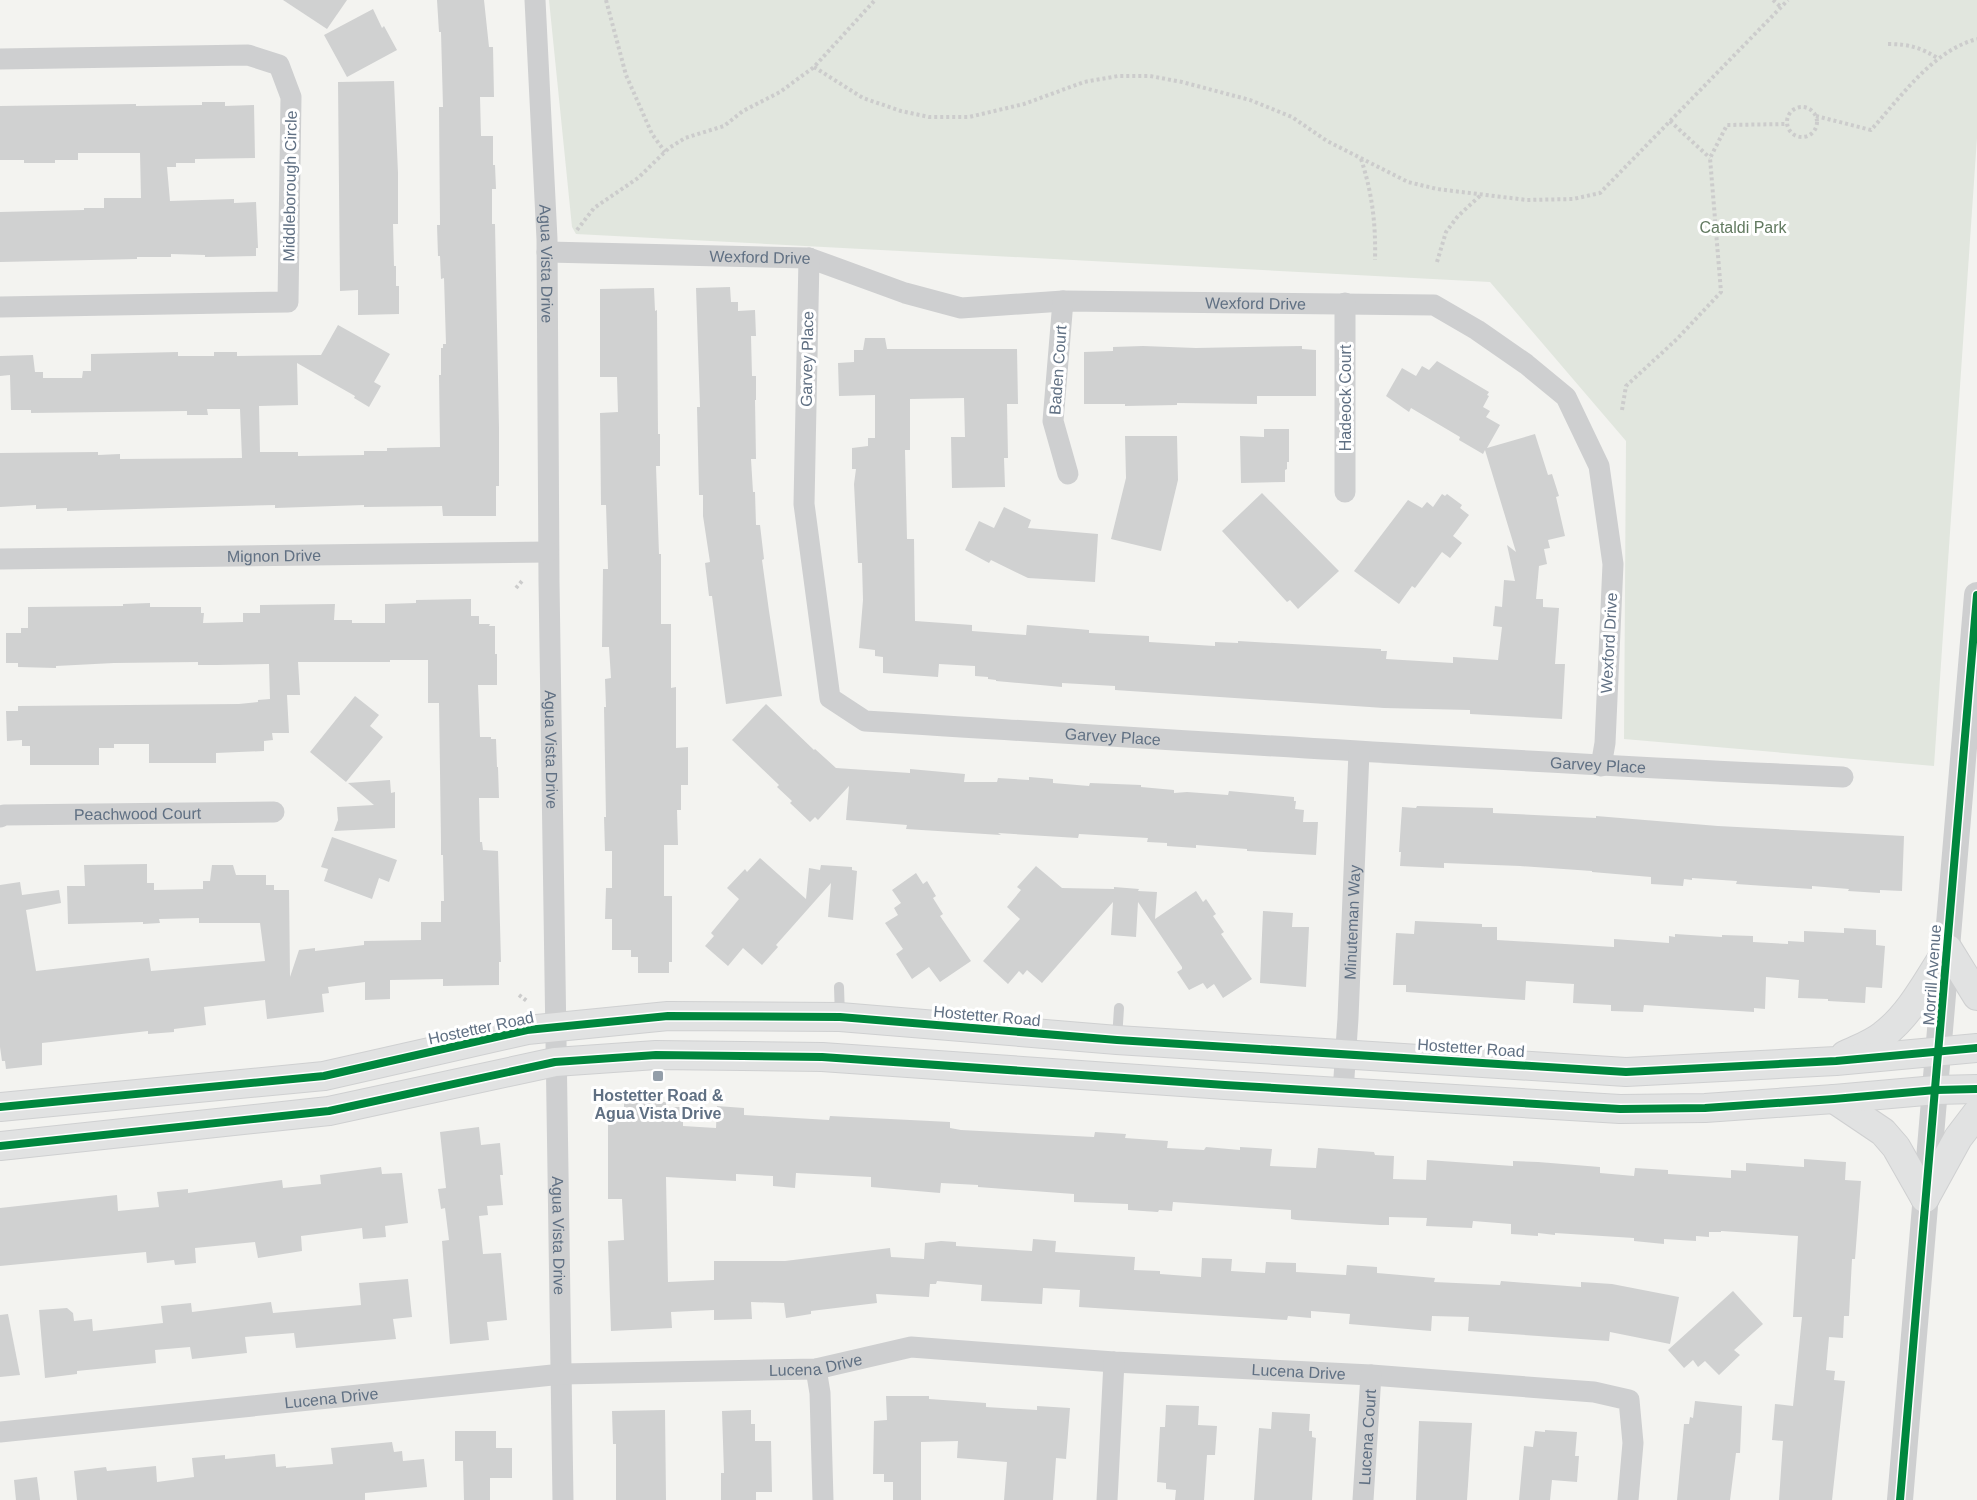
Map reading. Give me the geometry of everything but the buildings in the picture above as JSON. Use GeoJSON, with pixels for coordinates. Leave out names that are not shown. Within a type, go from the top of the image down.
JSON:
{"type":"FeatureCollection","features":[{"type":"Feature","properties":{"kind":"main road"},"geometry":{"type":"LineString","coordinates":[[1836,1061],[1881,1036],[1897,1022],[1948,950],[1977,996]]}},
{"type":"Feature","properties":{"kind":"main road","name":"Hostetter Road"},"geometry":{"type":"LineString","coordinates":[[0,1107],[324,1076],[527,1030],[668,1016],[840,1017],[1117,1040],[1626,1072],[1836,1061],[1977,1048]]}},
{"type":"Feature","properties":{"kind":"main road"},"geometry":{"type":"LineString","coordinates":[[0,1146],[329,1111],[555,1062],[656,1055],[822,1057],[1213,1085],[1620,1110],[1705,1108],[1936,1090],[1977,1089]]}},
{"type":"Feature","properties":{"kind":"main road"},"geometry":{"type":"LineString","coordinates":[[1834,1099],[1883,1132],[1896,1147],[1925,1198]]}},
{"type":"Feature","properties":{"kind":"main road"},"geometry":{"type":"LineString","coordinates":[[1925,1198],[1958,1138],[1977,1113]]}},
{"type":"Feature","properties":{"kind":"street","name":"Agua Vista Drive"},"geometry":{"type":"LineString","coordinates":[[535,0],[547,252],[554,1026],[563,1500]]}},
{"type":"Feature","properties":{"kind":"street","name":"Middleborough Circle"},"geometry":{"type":"LineString","coordinates":[[0,59],[248,55],[279,65],[291,97],[288,302],[0,306]]}},
{"type":"Feature","properties":{"kind":"street","name":"Wexford Drive"},"geometry":{"type":"LineString","coordinates":[[547,252],[809,258],[905,293],[961,308],[1063,301],[1434,305],[1507,350],[1566,397],[1599,466],[1613,564],[1605,743],[1601,766]]}},
{"type":"Feature","properties":{"kind":"street","name":"Garvey Place"},"geometry":{"type":"LineString","coordinates":[[809,258],[804,504],[830,698],[865,721],[1601,766],[1843,777]]}},
{"type":"Feature","properties":{"kind":"street","name":"Baden Court"},"geometry":{"type":"LineString","coordinates":[[1063,301],[1053,420],[1068,474]]}},
{"type":"Feature","properties":{"kind":"street","name":"Hadeock Court"},"geometry":{"type":"LineString","coordinates":[[1345,303],[1345,492]]}},
{"type":"Feature","properties":{"kind":"street","name":"Mignon Drive"},"geometry":{"type":"LineString","coordinates":[[0,559],[548,552]]}},
{"type":"Feature","properties":{"kind":"street","name":"Morrill Avenue"},"geometry":{"type":"LineString","coordinates":[[1900,1500],[1977,595]]}},
{"type":"Feature","properties":{"kind":"street","name":"Minuteman Way"},"geometry":{"type":"LineString","coordinates":[[1343,1092],[1359,752]]}},
{"type":"Feature","properties":{"kind":"street","name":"Peachwood Court"},"geometry":{"type":"LineString","coordinates":[[0,817],[4,815],[274,812]]}},
{"type":"Feature","properties":{"kind":"street","name":"Lucena Drive"},"geometry":{"type":"LineString","coordinates":[[0,1432],[562,1374],[816,1369],[911,1347],[1114,1362],[1371,1375],[1594,1392],[1629,1400],[1633,1443],[1628,1500]]}},
{"type":"Feature","properties":{"kind":"street"},"geometry":{"type":"LineString","coordinates":[[1107,1500],[1114,1362]]}},
{"type":"Feature","properties":{"kind":"street"},"geometry":{"type":"LineString","coordinates":[[816,1369],[820,1393],[822,1500]]}},
{"type":"Feature","properties":{"kind":"street","name":"Lucena Court"},"geometry":{"type":"LineString","coordinates":[[1363,1500],[1371,1375]]}},
{"type":"Feature","properties":{"kind":"lane"},"geometry":{"type":"LineString","coordinates":[[839,987],[840,1017]]}},
{"type":"Feature","properties":{"kind":"lane"},"geometry":{"type":"LineString","coordinates":[[1117,1040],[1119,1008]]}},
{"type":"Feature","properties":{"kind":"path"},"geometry":{"type":"LineString","coordinates":[[606,0],[626,75],[652,134],[665,152]]}},
{"type":"Feature","properties":{"kind":"path"},"geometry":{"type":"LineString","coordinates":[[577,230],[594,208],[638,178],[665,152],[685,138],[724,126],[743,111],[780,92],[814,68],[875,0]]}},
{"type":"Feature","properties":{"kind":"path"},"geometry":{"type":"LineString","coordinates":[[1773,0],[1780,7]]}},
{"type":"Feature","properties":{"kind":"path"},"geometry":{"type":"LineString","coordinates":[[814,68],[863,98],[901,111],[929,117],[969,117],[996,112],[1084,82],[1118,76],[1149,76],[1250,100],[1292,117],[1327,141],[1407,183],[1527,200],[1573,199],[1600,193],[1788,0]]}},
{"type":"Feature","properties":{"kind":"path"},"geometry":{"type":"LineString","coordinates":[[1816,116],[1871,130],[1927,69],[1953,48],[1977,39]]}},
{"type":"Feature","properties":{"kind":"path"},"geometry":{"type":"LineString","coordinates":[[1888,44],[1908,44],[1926,50],[1939,59]]}},
{"type":"Feature","properties":{"kind":"path"},"geometry":{"type":"LineString","coordinates":[[1801,107],[1812,111],[1816,116],[1817,127],[1814,132],[1804,137],[1793,134],[1787,124],[1791,113],[1801,107]]}},
{"type":"Feature","properties":{"kind":"path"},"geometry":{"type":"LineString","coordinates":[[1670,121],[1710,158]]}},
{"type":"Feature","properties":{"kind":"path"},"geometry":{"type":"LineString","coordinates":[[1622,410],[1626,387],[1677,339],[1721,292],[1710,158],[1727,125],[1787,124]]}},
{"type":"Feature","properties":{"kind":"path"},"geometry":{"type":"LineString","coordinates":[[1360,158],[1369,184],[1376,226],[1375,260]]}},
{"type":"Feature","properties":{"kind":"path"},"geometry":{"type":"LineString","coordinates":[[1437,262],[1446,232],[1458,216],[1482,194]]}},
{"type":"Feature","properties":{"kind":"path"},"geometry":{"type":"LineString","coordinates":[[516,588],[522,581]]}},
{"type":"Feature","properties":{"kind":"path"},"geometry":{"type":"LineString","coordinates":[[519,995],[527,1001]]}},
{"type":"Feature","properties":{"kind":"green space","name":"Cataldi Park"},"geometry":{"type":"Polygon","coordinates":[[[549,0],[1977,0],[1977,138],[1934,766],[1624,739],[1626,441],[1490,282],[576,234],[572,227],[549,0]]]}},
{"type":"Feature","properties":{"kind":"cycle path"},"geometry":{"type":"LineString","coordinates":[[1900,1500],[1977,595]]}},
{"type":"Feature","properties":{"kind":"cycle path"},"geometry":{"type":"LineString","coordinates":[[0,1107],[324,1076],[527,1030],[668,1016],[840,1017],[1117,1040],[1626,1072],[1836,1061],[1977,1048]]}},
{"type":"Feature","properties":{"kind":"cycle path"},"geometry":{"type":"LineString","coordinates":[[0,1146],[329,1111],[555,1062],[656,1055],[822,1057],[1620,1109],[1705,1108],[1936,1090],[1977,1089]]}},
{"type":"Feature","properties":{"kind":"place","name":"Hostetter Road & Agua Vista Drive"},"geometry":{"type":"Point","coordinates":[658,1076]}}]}
